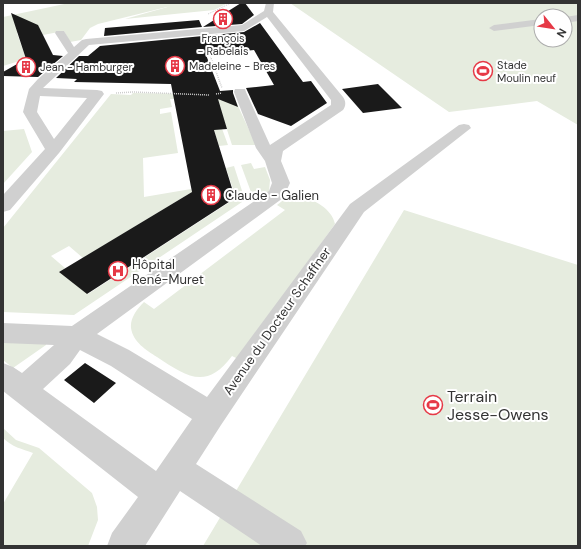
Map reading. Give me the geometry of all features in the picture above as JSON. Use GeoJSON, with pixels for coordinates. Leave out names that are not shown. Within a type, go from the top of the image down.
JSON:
{"type":"FeatureCollection","features":[{"type":"Feature","properties":{"kind":"street"},"geometry":{"type":"LineString","coordinates":[[244,28],[272,13]]}},
{"type":"Feature","properties":{"kind":"street"},"geometry":{"type":"LineString","coordinates":[[52,150],[30,112],[34,92],[42,82],[86,42],[244,28],[272,13]]}},
{"type":"Feature","properties":{"kind":"street"},"geometry":{"type":"LineString","coordinates":[[272,13],[338,100],[339,104],[335,109],[275,149],[273,161]]}},
{"type":"Feature","properties":{"kind":"street"},"geometry":{"type":"LineString","coordinates":[[494,28],[533,23]]}},
{"type":"Feature","properties":{"kind":"street"},"geometry":{"type":"LineString","coordinates":[[60,33],[70,50],[75,52]]}},
{"type":"Feature","properties":{"kind":"street"},"geometry":{"type":"LineString","coordinates":[[34,92],[97,94]]}},
{"type":"Feature","properties":{"kind":"street"},"geometry":{"type":"LineString","coordinates":[[240,92],[264,148],[273,161],[281,183],[277,194],[76,336],[61,356],[13,383],[167,481],[289,543]]}},
{"type":"Feature","properties":{"kind":"street"},"geometry":{"type":"LineString","coordinates":[[3,206],[52,150],[97,94]]}},
{"type":"Feature","properties":{"kind":"street","name":"Avenue du Docteur Schaffner"},"geometry":{"type":"LineString","coordinates":[[125,546],[211,415],[357,208],[464,128]]}},
{"type":"Feature","properties":{"kind":"street"},"geometry":{"type":"LineString","coordinates":[[3,333],[76,336],[120,358],[211,415]]}},
{"type":"Feature","properties":{"kind":"path"},"geometry":{"type":"LineString","coordinates":[[208,15],[231,3]]}},
{"type":"Feature","properties":{"kind":"path"},"geometry":{"type":"LineString","coordinates":[[202,32],[224,92],[216,94]]}},
{"type":"Feature","properties":{"kind":"path"},"geometry":{"type":"LineString","coordinates":[[97,94],[133,92],[209,95]]}},
{"type":"Feature","properties":{"kind":"shaded area"},"geometry":{"type":"Polygon","coordinates":[[[69,3],[228,3],[214,10],[125,19],[171,6],[98,24],[90,28],[81,40],[70,42],[64,31],[43,35],[41,30],[17,33],[26,59],[3,66],[3,17],[69,3]]]}},
{"type":"Feature","properties":{"kind":"shaded area","name":"Stade Moulin neuf"},"geometry":{"type":"Polygon","coordinates":[[[290,3],[578,3],[578,125],[537,101],[449,112],[290,3]]]}},
{"type":"Feature","properties":{"kind":"shaded area"},"geometry":{"type":"Polygon","coordinates":[[[133,93],[190,94],[210,96],[228,145],[219,146],[205,101],[194,100],[175,104],[174,99],[170,99],[172,107],[160,109],[160,114],[171,112],[178,153],[143,158],[144,197],[191,189],[192,192],[83,258],[69,246],[51,256],[65,268],[60,272],[88,294],[236,198],[226,168],[234,166],[245,200],[74,315],[3,312],[3,228],[111,94],[131,95],[133,93]]]}},
{"type":"Feature","properties":{"kind":"shaded area"},"geometry":{"type":"Polygon","coordinates":[[[232,93],[256,145],[232,145],[216,96],[232,93]]]}},
{"type":"Feature","properties":{"kind":"shaded area"},"geometry":{"type":"Polygon","coordinates":[[[24,129],[32,152],[3,184],[3,131],[24,129]]]}},
{"type":"Feature","properties":{"kind":"shaded area"},"geometry":{"type":"Polygon","coordinates":[[[251,163],[254,169],[265,167],[270,180],[269,192],[255,203],[241,165],[251,163]]]}},
{"type":"Feature","properties":{"kind":"shaded area"},"geometry":{"type":"Polygon","coordinates":[[[299,196],[316,202],[326,209],[335,224],[238,359],[232,356],[223,367],[213,374],[204,377],[196,377],[177,370],[137,341],[132,333],[131,324],[134,314],[144,302],[154,309],[285,210],[277,205],[286,198],[299,196]]]}},
{"type":"Feature","properties":{"kind":"shaded area","name":"Terrain Jesse-Owens"},"geometry":{"type":"Polygon","coordinates":[[[404,210],[578,265],[578,546],[203,546],[404,210]]]}},
{"type":"Feature","properties":{"kind":"shaded area"},"geometry":{"type":"Polygon","coordinates":[[[3,341],[46,345],[13,368],[3,360],[3,341]]]}},
{"type":"Feature","properties":{"kind":"shaded area"},"geometry":{"type":"Polygon","coordinates":[[[3,428],[16,440],[39,448],[92,493],[97,507],[98,520],[88,546],[3,546],[3,504],[33,453],[6,441],[3,438],[3,428]]]}},
{"type":"Feature","properties":{"kind":"building"},"geometry":{"type":"Polygon","coordinates":[[[241,3],[245,3],[254,15],[242,24],[203,27],[241,3]]]}},
{"type":"Feature","properties":{"kind":"building","name":"Jean - Hamburger"},"geometry":{"type":"Polygon","coordinates":[[[11,13],[38,25],[53,55],[63,56],[38,77],[3,76],[3,72],[26,59],[11,13]]]}},
{"type":"Feature","properties":{"kind":"building"},"geometry":{"type":"Polygon","coordinates":[[[199,20],[202,27],[104,36],[105,28],[199,20]]]}},
{"type":"Feature","properties":{"kind":"building"},"geometry":{"type":"Polygon","coordinates":[[[260,23],[303,82],[311,81],[327,103],[291,126],[258,114],[246,88],[274,85],[254,50],[206,55],[220,91],[233,90],[238,107],[218,99],[227,129],[214,130],[235,198],[87,294],[59,272],[192,192],[171,84],[74,82],[77,79],[56,78],[79,56],[88,56],[100,46],[244,32],[260,23]]]}},
{"type":"Feature","properties":{"kind":"building"},"geometry":{"type":"Polygon","coordinates":[[[378,84],[402,108],[363,113],[342,89],[378,84]]]}},
{"type":"Feature","properties":{"kind":"building"},"geometry":{"type":"Polygon","coordinates":[[[85,363],[116,383],[94,403],[64,380],[85,363]]]}},
{"type":"Feature","properties":{"kind":"place","name":"François - Rabelais"},"geometry":{"type":"Point","coordinates":[223,19]}},
{"type":"Feature","properties":{"kind":"place","name":"Madeleine - Bres"},"geometry":{"type":"Point","coordinates":[175,66]}},
{"type":"Feature","properties":{"kind":"place","name":"Jean - Hamburger"},"geometry":{"type":"Point","coordinates":[26,67]}},
{"type":"Feature","properties":{"kind":"place","name":"Stade Moulin neuf"},"geometry":{"type":"Point","coordinates":[483,71]}},
{"type":"Feature","properties":{"kind":"place","name":"Claude - Galien"},"geometry":{"type":"Point","coordinates":[211,195]}},
{"type":"Feature","properties":{"kind":"place","name":"Hôpital René-Muret"},"geometry":{"type":"Point","coordinates":[118,271]}},
{"type":"Feature","properties":{"kind":"place","name":"Terrain Jesse-Owens"},"geometry":{"type":"Point","coordinates":[433,405]}}]}
